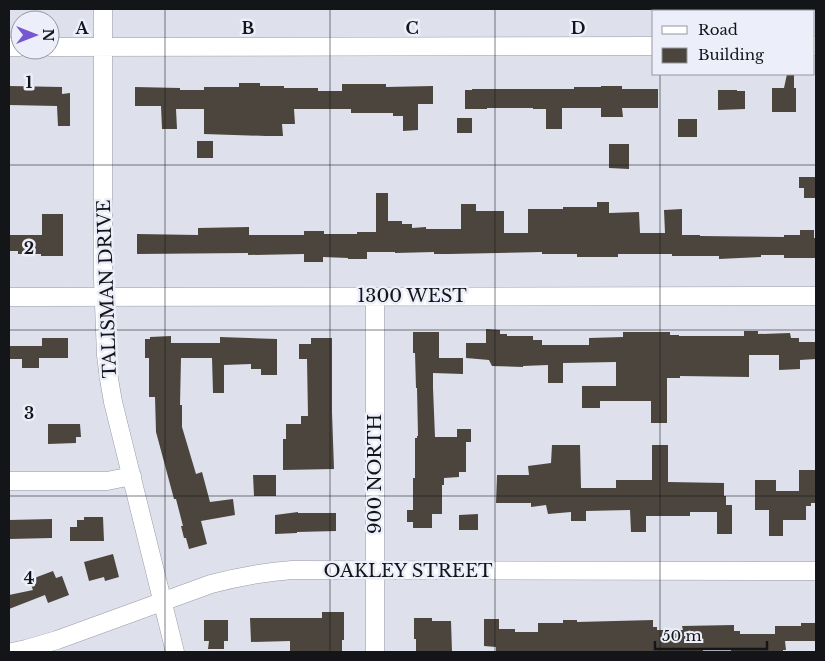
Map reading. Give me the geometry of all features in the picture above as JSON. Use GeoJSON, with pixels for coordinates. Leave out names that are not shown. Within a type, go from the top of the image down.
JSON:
{"type":"FeatureCollection","features":[{"type":"Feature","properties":{"kind":"street","name":"TALISMAN DRIVE"},"geometry":{"type":"LineString","coordinates":[[103,9],[103,279],[106,355],[113,402],[175,652]]}},
{"type":"Feature","properties":{"kind":"street"},"geometry":{"type":"LineString","coordinates":[[60,47],[652,46]]}},
{"type":"Feature","properties":{"kind":"street","name":"900 NORTH"},"geometry":{"type":"LineString","coordinates":[[375,296],[375,652]]}},
{"type":"Feature","properties":{"kind":"street","name":"1300 WEST"},"geometry":{"type":"LineString","coordinates":[[9,297],[816,296]]}},
{"type":"Feature","properties":{"kind":"street"},"geometry":{"type":"LineString","coordinates":[[9,481],[107,481],[132,476]]}},
{"type":"Feature","properties":{"kind":"street","name":"OAKLEY STREET"},"geometry":{"type":"LineString","coordinates":[[12,652],[26,650],[57,640],[211,584],[252,574],[292,570],[816,571]]}},
{"type":"Feature","properties":{"kind":"building"},"geometry":{"type":"Polygon","coordinates":[[[787,75],[794,75],[796,112],[772,112],[772,88],[784,88],[787,75]]]}},
{"type":"Feature","properties":{"kind":"building"},"geometry":{"type":"Polygon","coordinates":[[[239,83],[260,83],[260,86],[284,86],[284,88],[318,88],[318,91],[342,91],[342,84],[386,84],[386,87],[433,86],[433,104],[418,104],[418,130],[403,131],[403,116],[393,116],[393,113],[351,113],[351,109],[294,109],[295,124],[282,124],[283,136],[204,134],[204,109],[176,109],[177,129],[162,129],[161,106],[135,106],[135,87],[204,90],[204,87],[239,87],[239,83]]]}},
{"type":"Feature","properties":{"kind":"building"},"geometry":{"type":"Polygon","coordinates":[[[9,86],[62,87],[62,94],[70,93],[70,126],[58,126],[57,106],[9,105],[9,86]]]}},
{"type":"Feature","properties":{"kind":"building"},"geometry":{"type":"Polygon","coordinates":[[[622,86],[622,89],[658,89],[658,108],[622,108],[623,117],[601,117],[601,108],[562,108],[562,129],[546,129],[546,109],[465,109],[465,90],[574,89],[574,87],[622,86]]]}},
{"type":"Feature","properties":{"kind":"building"},"geometry":{"type":"Polygon","coordinates":[[[718,90],[745,91],[745,109],[718,110],[718,90]]]}},
{"type":"Feature","properties":{"kind":"building"},"geometry":{"type":"Polygon","coordinates":[[[457,118],[472,118],[472,133],[457,133],[457,118]]]}},
{"type":"Feature","properties":{"kind":"building"},"geometry":{"type":"Polygon","coordinates":[[[678,119],[697,119],[697,137],[678,137],[678,119]]]}},
{"type":"Feature","properties":{"kind":"building"},"geometry":{"type":"Polygon","coordinates":[[[197,141],[213,141],[213,158],[197,158],[197,141]]]}},
{"type":"Feature","properties":{"kind":"building"},"geometry":{"type":"Polygon","coordinates":[[[609,144],[629,144],[629,169],[609,168],[609,144]]]}},
{"type":"Feature","properties":{"kind":"building"},"geometry":{"type":"Polygon","coordinates":[[[799,177],[816,177],[816,198],[804,198],[804,188],[799,188],[799,177]]]}},
{"type":"Feature","properties":{"kind":"building"},"geometry":{"type":"Polygon","coordinates":[[[376,193],[388,193],[388,221],[402,221],[402,224],[412,224],[412,228],[461,229],[461,204],[476,204],[476,211],[504,211],[504,233],[528,233],[528,209],[597,207],[597,202],[609,202],[609,213],[639,212],[640,233],[665,233],[664,210],[682,209],[682,235],[784,237],[784,235],[800,235],[800,230],[814,230],[816,258],[784,258],[784,255],[719,259],[719,256],[672,256],[672,254],[618,254],[618,257],[577,257],[577,254],[542,254],[542,252],[434,254],[434,252],[367,252],[367,259],[323,257],[323,262],[304,262],[304,254],[137,254],[137,234],[198,235],[198,228],[249,227],[249,235],[304,235],[304,231],[324,231],[324,234],[376,232],[376,193]]]}},
{"type":"Feature","properties":{"kind":"building"},"geometry":{"type":"Polygon","coordinates":[[[42,214],[63,214],[63,256],[18,254],[18,251],[10,251],[10,235],[42,235],[42,214]]]}},
{"type":"Feature","properties":{"kind":"building"},"geometry":{"type":"Polygon","coordinates":[[[486,329],[500,330],[500,334],[507,334],[507,336],[533,336],[533,340],[542,340],[542,345],[589,345],[589,338],[623,337],[623,332],[670,332],[670,335],[679,336],[744,336],[744,331],[758,331],[758,334],[790,333],[791,338],[799,338],[799,342],[816,342],[816,359],[800,360],[800,369],[779,370],[779,355],[749,355],[749,377],[680,376],[680,378],[667,378],[667,423],[651,423],[651,401],[600,401],[600,408],[582,408],[582,386],[616,386],[616,362],[563,363],[563,383],[548,383],[548,365],[523,367],[492,366],[489,360],[466,358],[466,343],[486,343],[486,329]]]}},
{"type":"Feature","properties":{"kind":"building"},"geometry":{"type":"Polygon","coordinates":[[[413,332],[439,332],[439,358],[463,358],[463,374],[433,373],[435,437],[457,437],[457,429],[471,429],[471,442],[466,442],[466,472],[459,472],[459,477],[444,478],[444,485],[442,485],[442,514],[432,514],[432,528],[413,528],[413,522],[407,522],[407,510],[413,510],[415,438],[418,436],[413,332]]]}},
{"type":"Feature","properties":{"kind":"building"},"geometry":{"type":"Polygon","coordinates":[[[171,336],[171,343],[220,343],[220,337],[277,339],[277,375],[261,375],[261,369],[251,369],[251,364],[224,365],[224,393],[213,393],[212,358],[181,358],[180,405],[182,405],[182,427],[196,474],[202,472],[210,502],[233,499],[235,515],[201,521],[207,544],[189,549],[186,538],[184,538],[176,499],[174,499],[156,432],[155,397],[149,397],[149,358],[145,358],[145,339],[171,336]]]}},
{"type":"Feature","properties":{"kind":"building"},"geometry":{"type":"Polygon","coordinates":[[[42,338],[68,338],[68,358],[39,358],[39,368],[22,368],[22,359],[9,359],[9,346],[42,346],[42,338]]]}},
{"type":"Feature","properties":{"kind":"building"},"geometry":{"type":"Polygon","coordinates":[[[311,338],[332,338],[334,469],[283,470],[283,439],[286,439],[286,424],[301,424],[301,416],[308,416],[307,359],[299,359],[299,344],[311,344],[311,338]]]}},
{"type":"Feature","properties":{"kind":"building"},"geometry":{"type":"Polygon","coordinates":[[[48,424],[80,424],[81,437],[76,437],[76,443],[48,444],[48,424]]]}},
{"type":"Feature","properties":{"kind":"building"},"geometry":{"type":"Polygon","coordinates":[[[552,445],[580,445],[581,488],[616,488],[616,480],[652,480],[652,445],[668,445],[668,482],[724,483],[726,505],[732,505],[732,534],[717,534],[717,512],[690,512],[690,516],[646,516],[646,532],[631,532],[630,510],[586,511],[586,521],[571,521],[571,512],[548,514],[546,505],[531,507],[531,503],[496,503],[497,475],[529,475],[528,466],[551,463],[552,445]]]}},
{"type":"Feature","properties":{"kind":"building"},"geometry":{"type":"Polygon","coordinates":[[[799,470],[816,470],[816,503],[806,506],[806,520],[783,520],[783,536],[769,536],[769,510],[755,510],[755,480],[776,480],[776,491],[799,491],[799,470]]]}},
{"type":"Feature","properties":{"kind":"building"},"geometry":{"type":"Polygon","coordinates":[[[253,475],[276,475],[276,496],[254,496],[253,475]]]}},
{"type":"Feature","properties":{"kind":"building"},"geometry":{"type":"Polygon","coordinates":[[[298,512],[336,513],[336,531],[275,534],[275,515],[298,512]]]}},
{"type":"Feature","properties":{"kind":"building"},"geometry":{"type":"Polygon","coordinates":[[[478,514],[478,530],[459,530],[459,515],[478,514]]]}},
{"type":"Feature","properties":{"kind":"building"},"geometry":{"type":"Polygon","coordinates":[[[84,517],[103,517],[104,541],[70,541],[70,527],[77,527],[77,520],[84,520],[84,517]]]}},
{"type":"Feature","properties":{"kind":"building"},"geometry":{"type":"Polygon","coordinates":[[[52,519],[52,538],[9,539],[9,520],[52,519]]]}},
{"type":"Feature","properties":{"kind":"building"},"geometry":{"type":"Polygon","coordinates":[[[113,554],[119,577],[105,581],[104,577],[89,581],[84,562],[113,554]]]}},
{"type":"Feature","properties":{"kind":"building"},"geometry":{"type":"Polygon","coordinates":[[[53,571],[56,578],[62,576],[69,595],[48,603],[45,595],[9,609],[9,595],[33,590],[29,580],[53,571]]]}},
{"type":"Feature","properties":{"kind":"building"},"geometry":{"type":"Polygon","coordinates":[[[322,612],[344,612],[342,652],[290,652],[290,641],[251,642],[250,618],[322,618],[322,612]]]}},
{"type":"Feature","properties":{"kind":"building"},"geometry":{"type":"Polygon","coordinates":[[[414,618],[432,618],[432,621],[451,621],[452,652],[416,652],[414,618]]]}},
{"type":"Feature","properties":{"kind":"building"},"geometry":{"type":"Polygon","coordinates":[[[484,619],[499,619],[499,629],[515,629],[515,632],[538,632],[538,623],[563,623],[563,620],[577,620],[577,622],[653,620],[653,627],[657,627],[657,630],[683,630],[682,626],[734,625],[734,631],[740,631],[740,634],[775,634],[775,626],[801,626],[801,623],[816,623],[816,641],[785,641],[786,650],[783,650],[783,652],[733,652],[731,649],[703,650],[703,652],[496,652],[496,647],[484,646],[484,619]]]}},
{"type":"Feature","properties":{"kind":"building"},"geometry":{"type":"Polygon","coordinates":[[[204,620],[228,620],[228,641],[224,641],[224,649],[208,649],[209,641],[204,641],[204,620]]]}}]}
